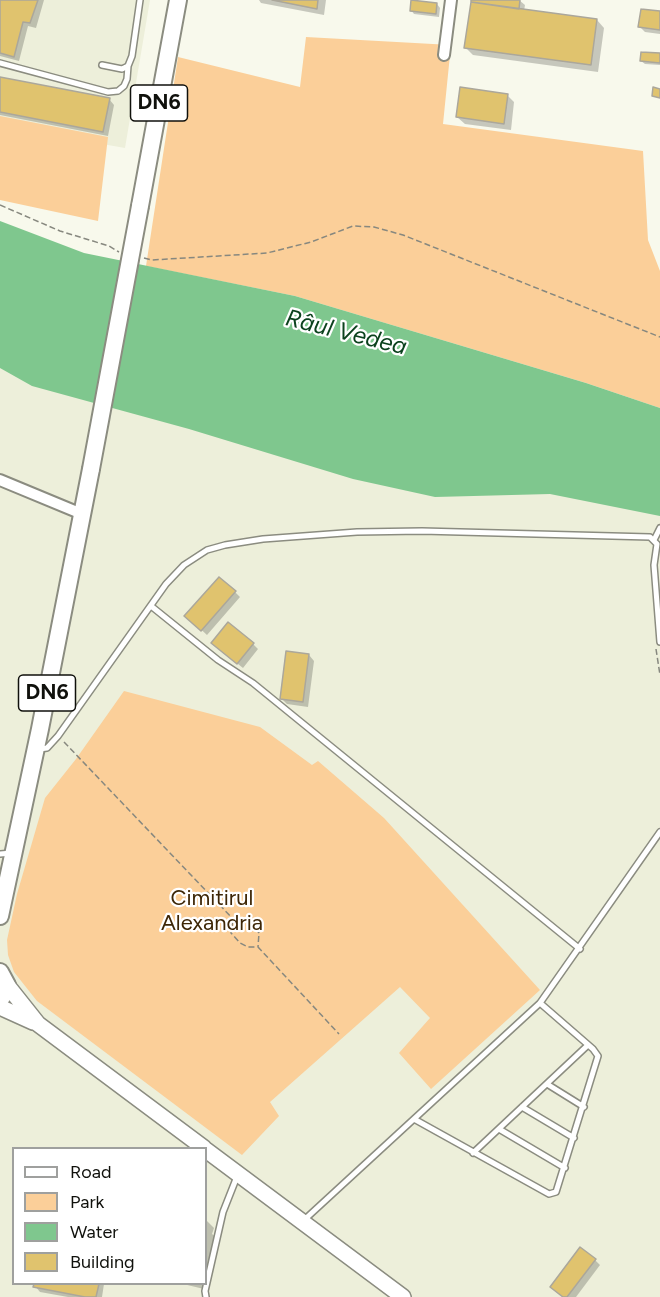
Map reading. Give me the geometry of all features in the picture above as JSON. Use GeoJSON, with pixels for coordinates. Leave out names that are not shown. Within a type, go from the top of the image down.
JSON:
{"type":"FeatureCollection","features":[{"type":"Feature","properties":{"kind":"main road","name":"DN6"},"geometry":{"type":"LineString","coordinates":[[0,916],[7,853],[36,748],[91,469],[178,0]]}},
{"type":"Feature","properties":{"kind":"main road"},"geometry":{"type":"LineString","coordinates":[[2,986],[38,1024],[202,1147]]}},
{"type":"Feature","properties":{"kind":"main road"},"geometry":{"type":"LineString","coordinates":[[0,1007],[38,1024]]}},
{"type":"Feature","properties":{"kind":"main road"},"geometry":{"type":"LineString","coordinates":[[207,1151],[403,1297]]}},
{"type":"Feature","properties":{"kind":"street"},"geometry":{"type":"LineString","coordinates":[[444,55],[451,0]]}},
{"type":"Feature","properties":{"kind":"street"},"geometry":{"type":"LineString","coordinates":[[0,480],[82,514]]}},
{"type":"Feature","properties":{"kind":"lane"},"geometry":{"type":"LineString","coordinates":[[0,63],[108,92],[118,91],[127,79],[140,0]]}},
{"type":"Feature","properties":{"kind":"lane"},"geometry":{"type":"LineString","coordinates":[[102,65],[122,69],[128,66]]}},
{"type":"Feature","properties":{"kind":"lane"},"geometry":{"type":"LineString","coordinates":[[660,528],[654,565],[660,642]]}},
{"type":"Feature","properties":{"kind":"lane"},"geometry":{"type":"LineString","coordinates":[[36,748],[47,748],[58,736],[166,584],[184,565],[207,550],[263,539],[357,532],[422,531],[637,536],[657,539]]}},
{"type":"Feature","properties":{"kind":"lane"},"geometry":{"type":"LineString","coordinates":[[151,606],[218,660],[261,690],[580,949]]}},
{"type":"Feature","properties":{"kind":"lane"},"geometry":{"type":"LineString","coordinates":[[302,1222],[540,1003],[660,832]]}},
{"type":"Feature","properties":{"kind":"lane"},"geometry":{"type":"LineString","coordinates":[[414,1119],[549,1194],[556,1192],[598,1056],[540,1003]]}},
{"type":"Feature","properties":{"kind":"lane"},"geometry":{"type":"LineString","coordinates":[[473,1153],[588,1045]]}},
{"type":"Feature","properties":{"kind":"lane"},"geometry":{"type":"LineString","coordinates":[[547,1084],[584,1107]]}},
{"type":"Feature","properties":{"kind":"lane"},"geometry":{"type":"LineString","coordinates":[[522,1107],[574,1138]]}},
{"type":"Feature","properties":{"kind":"lane"},"geometry":{"type":"LineString","coordinates":[[499,1129],[565,1168]]}},
{"type":"Feature","properties":{"kind":"lane"},"geometry":{"type":"LineString","coordinates":[[207,1282],[223,1212],[238,1174]]}},
{"type":"Feature","properties":{"kind":"path"},"geometry":{"type":"LineString","coordinates":[[0,205],[60,231],[109,246],[123,254]]}},
{"type":"Feature","properties":{"kind":"path"},"geometry":{"type":"LineString","coordinates":[[142,258],[152,260],[267,253],[311,242],[353,226],[374,226],[403,235],[660,337]]}},
{"type":"Feature","properties":{"kind":"path"},"geometry":{"type":"LineString","coordinates":[[58,736],[233,919],[251,923],[259,933],[258,947],[339,1034]]}},
{"type":"Feature","properties":{"kind":"path"},"geometry":{"type":"LineString","coordinates":[[233,919],[231,933],[240,943],[248,947],[258,947]]}},
{"type":"Feature","properties":{"kind":"shaded area"},"geometry":{"type":"Polygon","coordinates":[[[0,0],[150,0],[125,148],[0,126],[0,0]]]}},
{"type":"Feature","properties":{"kind":"shaded area"},"geometry":{"type":"Polygon","coordinates":[[[0,234],[660,432],[660,1297],[0,1297],[0,234]]]}},
{"type":"Feature","properties":{"kind":"green space"},"geometry":{"type":"Polygon","coordinates":[[[306,37],[451,45],[443,124],[643,151],[648,240],[660,271],[660,408],[586,383],[295,296],[146,266],[178,57],[300,87],[306,37]]]}},
{"type":"Feature","properties":{"kind":"green space"},"geometry":{"type":"Polygon","coordinates":[[[0,116],[108,137],[98,221],[0,200],[0,116]]]}},
{"type":"Feature","properties":{"kind":"green space","name":"Cimitirul Alexandria"},"geometry":{"type":"Polygon","coordinates":[[[124,691],[260,727],[312,765],[318,761],[384,818],[540,990],[431,1089],[399,1053],[430,1018],[400,987],[270,1102],[279,1116],[242,1155],[37,1001],[14,972],[8,955],[7,940],[17,894],[45,798],[124,691]]]}},
{"type":"Feature","properties":{"kind":"water","name":"Râul Vedea"},"geometry":{"type":"Polygon","coordinates":[[[0,221],[84,253],[295,296],[586,383],[660,408],[660,516],[550,494],[435,497],[353,479],[189,429],[32,386],[0,368],[0,221]]]}},
{"type":"Feature","properties":{"kind":"building"},"geometry":{"type":"Polygon","coordinates":[[[0,0],[38,0],[30,23],[23,22],[14,57],[0,53],[0,0]]]}},
{"type":"Feature","properties":{"kind":"building"},"geometry":{"type":"Polygon","coordinates":[[[272,0],[318,0],[317,9],[272,0]]]}},
{"type":"Feature","properties":{"kind":"building"},"geometry":{"type":"Polygon","coordinates":[[[411,0],[437,3],[436,14],[410,11],[411,0]]]}},
{"type":"Feature","properties":{"kind":"building"},"geometry":{"type":"Polygon","coordinates":[[[471,0],[520,0],[519,9],[471,2],[471,0]]]}},
{"type":"Feature","properties":{"kind":"building"},"geometry":{"type":"Polygon","coordinates":[[[471,2],[597,19],[591,65],[464,48],[471,2]]]}},
{"type":"Feature","properties":{"kind":"building"},"geometry":{"type":"Polygon","coordinates":[[[641,9],[660,11],[660,30],[638,27],[641,9]]]}},
{"type":"Feature","properties":{"kind":"building"},"geometry":{"type":"Polygon","coordinates":[[[641,52],[660,53],[660,63],[640,61],[641,52]]]}},
{"type":"Feature","properties":{"kind":"building"},"geometry":{"type":"Polygon","coordinates":[[[0,77],[110,98],[103,132],[0,112],[0,77]]]}},
{"type":"Feature","properties":{"kind":"building"},"geometry":{"type":"Polygon","coordinates":[[[460,87],[508,94],[504,124],[456,117],[460,87]]]}},
{"type":"Feature","properties":{"kind":"building"},"geometry":{"type":"Polygon","coordinates":[[[653,87],[660,89],[660,98],[652,96],[653,87]]]}},
{"type":"Feature","properties":{"kind":"building"},"geometry":{"type":"Polygon","coordinates":[[[219,577],[236,591],[201,631],[184,616],[219,577]]]}},
{"type":"Feature","properties":{"kind":"building"},"geometry":{"type":"Polygon","coordinates":[[[228,622],[254,643],[237,664],[211,643],[228,622]]]}},
{"type":"Feature","properties":{"kind":"building"},"geometry":{"type":"Polygon","coordinates":[[[286,651],[309,654],[303,702],[280,699],[286,651]]]}},
{"type":"Feature","properties":{"kind":"building"},"geometry":{"type":"Polygon","coordinates":[[[580,1247],[596,1259],[567,1297],[563,1297],[550,1287],[580,1247]]]}},
{"type":"Feature","properties":{"kind":"building"},"geometry":{"type":"Polygon","coordinates":[[[34,1285],[99,1285],[96,1297],[33,1287],[34,1285]]]}}]}
